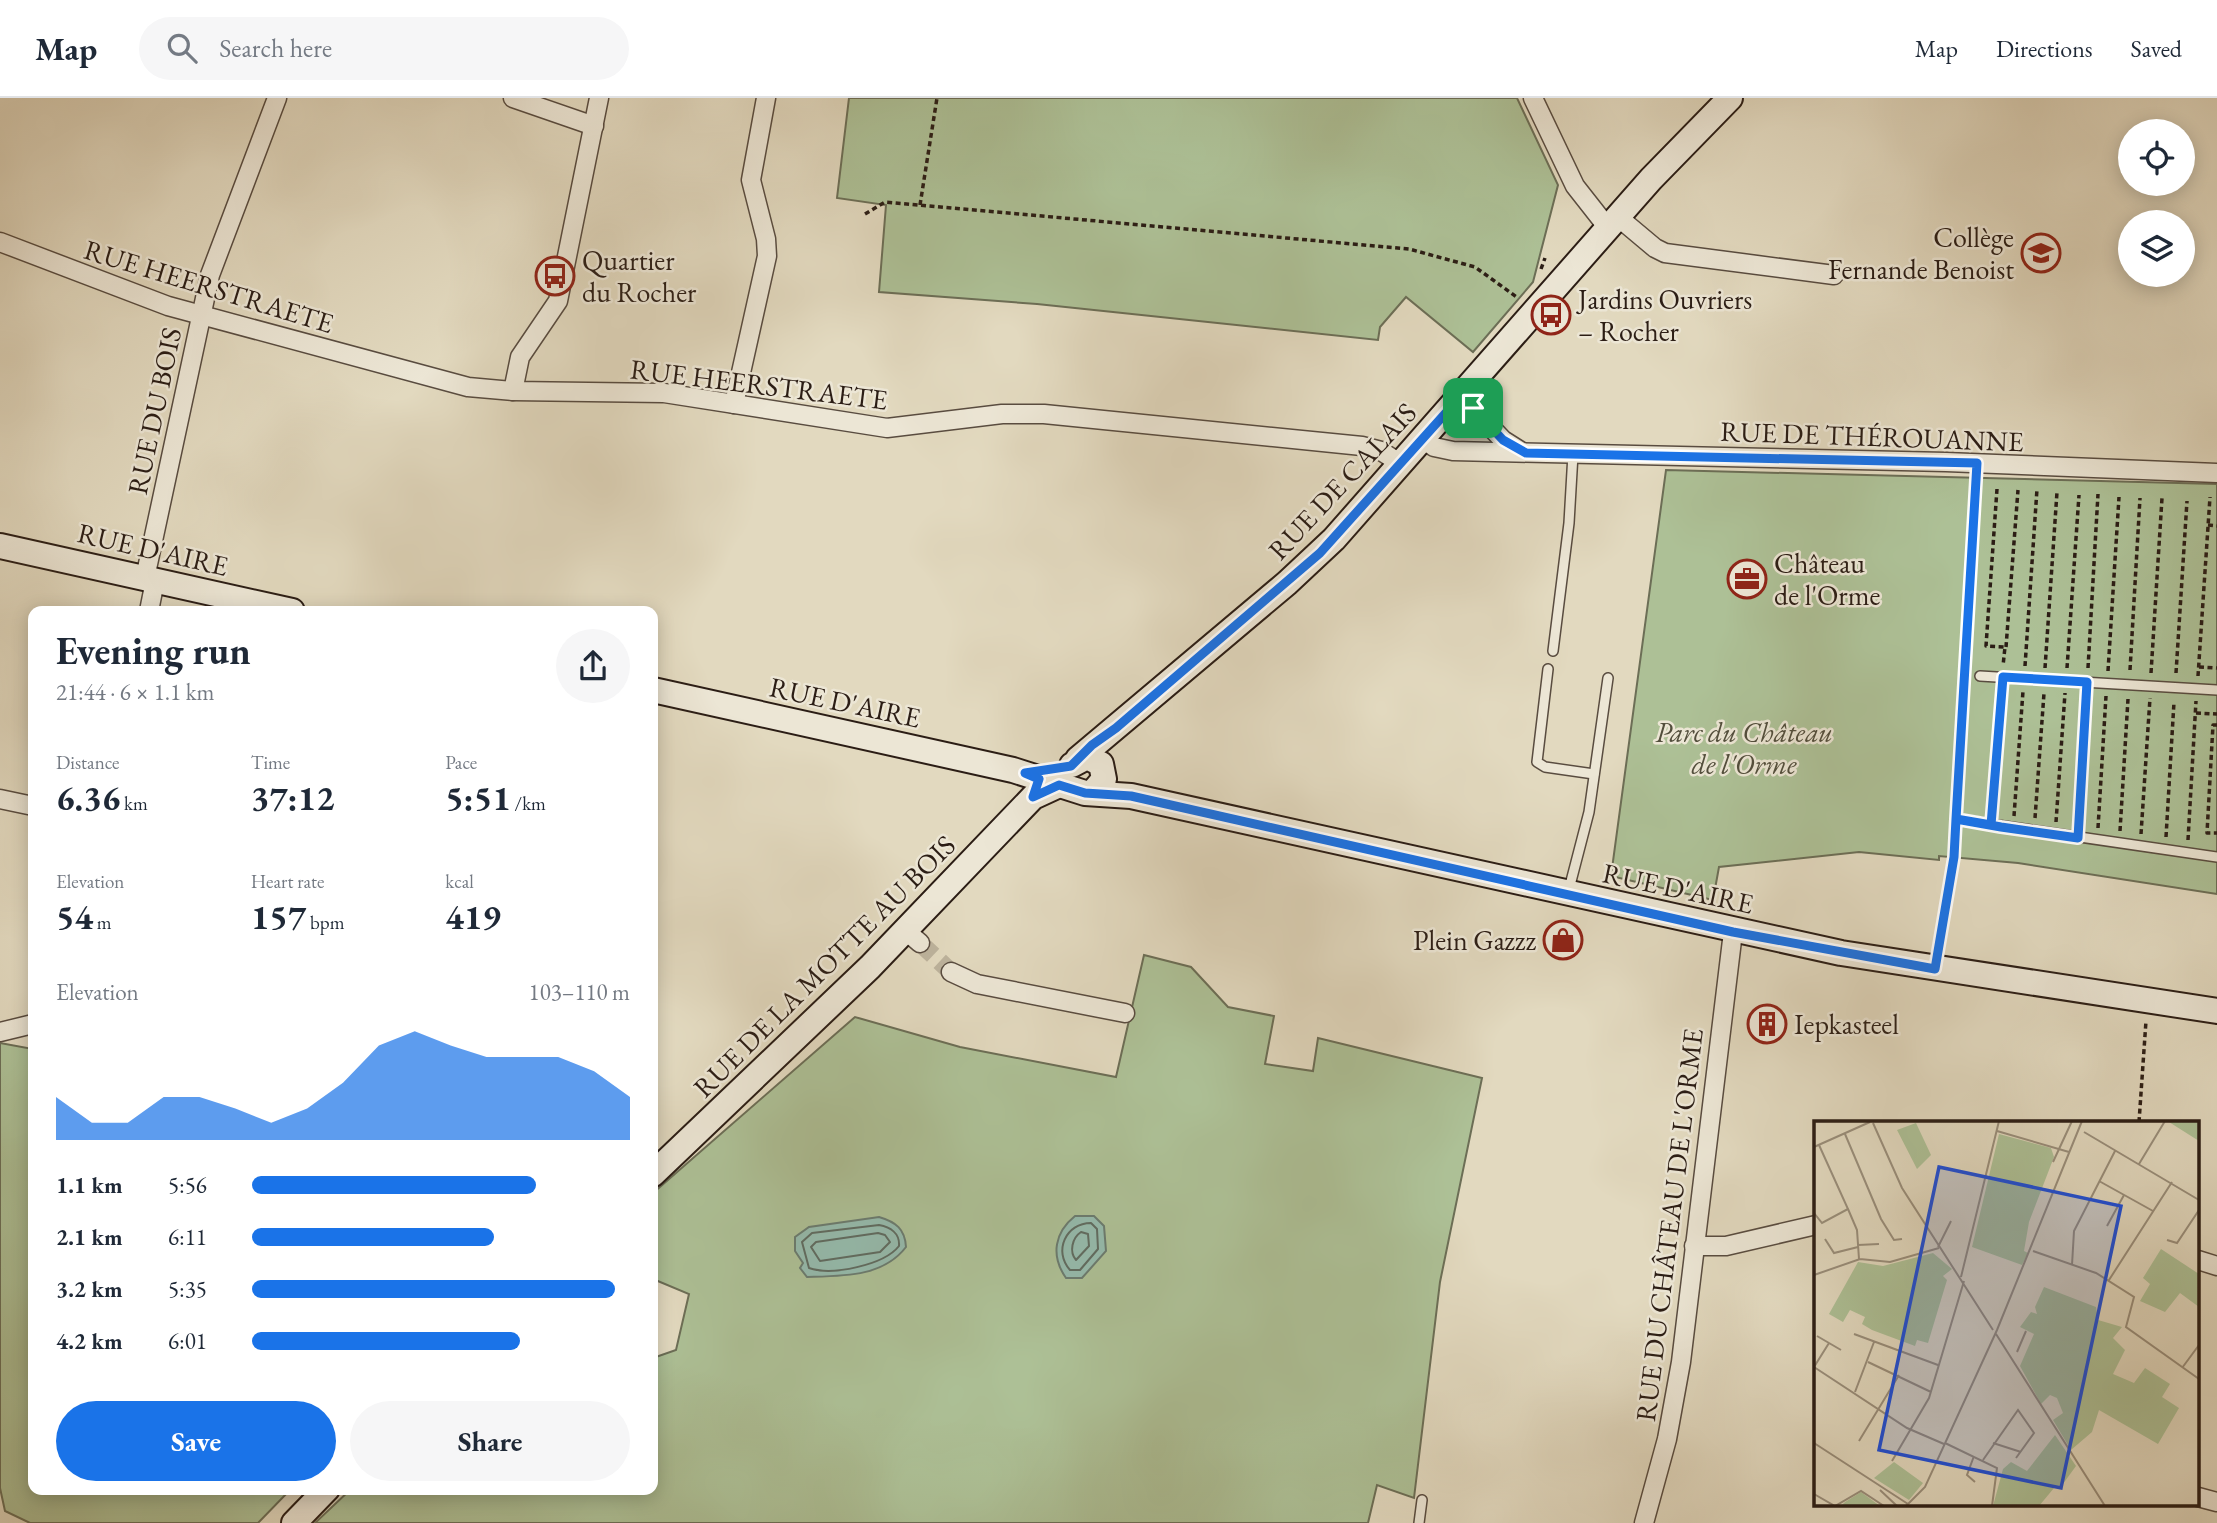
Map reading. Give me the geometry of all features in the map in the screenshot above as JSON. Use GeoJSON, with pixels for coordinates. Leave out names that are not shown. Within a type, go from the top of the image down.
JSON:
{"type":"FeatureCollection","features":[{"type":"Feature","properties":{"kind":"main road","name":"RUE DE CALAIS"},"geometry":{"type":"LineString","coordinates":[[1065,778],[1107,743],[1116,728],[1305,567],[1401,464],[1613,222],[1730,98]]}},
{"type":"Feature","properties":{"kind":"main road","name":"RUE D'AIRE"},"geometry":{"type":"LineString","coordinates":[[0,546],[270,606]]}},
{"type":"Feature","properties":{"kind":"main road","name":"RUE D'AIRE"},"geometry":{"type":"LineString","coordinates":[[658,691],[1065,778],[1131,796],[1733,932],[1935,969],[2217,1012]]}},
{"type":"Feature","properties":{"kind":"main road","name":"RUE DE LA MOTTE AU BOIS"},"geometry":{"type":"LineString","coordinates":[[658,1169],[913,937],[1065,778]]}},
{"type":"Feature","properties":{"kind":"main road"},"geometry":{"type":"LineString","coordinates":[[294,1523],[321,1495]]}},
{"type":"Feature","properties":{"kind":"street","name":"RUE DU BOIS"},"geometry":{"type":"LineString","coordinates":[[149,606],[150,579],[201,316],[214,264],[277,98]]}},
{"type":"Feature","properties":{"kind":"street"},"geometry":{"type":"LineString","coordinates":[[513,98],[594,126]]}},
{"type":"Feature","properties":{"kind":"street"},"geometry":{"type":"LineString","coordinates":[[513,391],[517,364],[558,301],[599,98]]}},
{"type":"Feature","properties":{"kind":"street"},"geometry":{"type":"LineString","coordinates":[[734,404],[767,256],[766,239],[751,180],[766,98]]}},
{"type":"Feature","properties":{"kind":"street"},"geometry":{"type":"LineString","coordinates":[[1533,98],[1575,186],[1613,222],[1665,253],[1834,275]]}},
{"type":"Feature","properties":{"kind":"street","name":"RUE HEERSTRAETE"},"geometry":{"type":"LineString","coordinates":[[0,242],[153,301],[439,381],[513,391],[649,391],[887,428],[928,426],[1002,414],[1044,414],[1362,446],[1381,451],[1401,464]]}},
{"type":"Feature","properties":{"kind":"street"},"geometry":{"type":"LineString","coordinates":[[1461,396],[1503,440],[1526,453]]}},
{"type":"Feature","properties":{"kind":"street","name":"RUE DE THÉROUANNE"},"geometry":{"type":"LineString","coordinates":[[1423,439],[1434,447],[1453,451],[1977,463],[2217,473]]}},
{"type":"Feature","properties":{"kind":"street"},"geometry":{"type":"LineString","coordinates":[[0,799],[28,805]]}},
{"type":"Feature","properties":{"kind":"street","name":"RUE DU CHÂTEAU DE L'ORME"},"geometry":{"type":"LineString","coordinates":[[1644,1523],[1667,1439],[1678,1383],[1733,932]]}},
{"type":"Feature","properties":{"kind":"street"},"geometry":{"type":"LineString","coordinates":[[951,972],[958,978],[977,984],[1125,1013]]}},
{"type":"Feature","properties":{"kind":"street"},"geometry":{"type":"LineString","coordinates":[[0,1032],[28,1025]]}},
{"type":"Feature","properties":{"kind":"street"},"geometry":{"type":"LineString","coordinates":[[1694,1246],[1726,1246],[1814,1226]]}},
{"type":"Feature","properties":{"kind":"street"},"geometry":{"type":"LineString","coordinates":[[2200,1261],[2217,1266]]}},
{"type":"Feature","properties":{"kind":"street"},"geometry":{"type":"LineString","coordinates":[[2200,1498],[2217,1502]]}},
{"type":"Feature","properties":{"kind":"lane"},"geometry":{"type":"LineString","coordinates":[[1553,651],[1568,531],[1573,454]]}},
{"type":"Feature","properties":{"kind":"lane"},"geometry":{"type":"LineString","coordinates":[[1935,969],[1954,857],[1971,675],[1977,463]]}},
{"type":"Feature","properties":{"kind":"lane"},"geometry":{"type":"LineString","coordinates":[[1548,669],[1537,762],[1545,767],[1594,774]]}},
{"type":"Feature","properties":{"kind":"lane"},"geometry":{"type":"LineString","coordinates":[[1971,675],[2217,690]]}},
{"type":"Feature","properties":{"kind":"lane"},"geometry":{"type":"LineString","coordinates":[[1568,895],[1589,811],[1608,678]]}},
{"type":"Feature","properties":{"kind":"lane"},"geometry":{"type":"LineString","coordinates":[[1956,819],[2217,857]]}},
{"type":"Feature","properties":{"kind":"lane"},"geometry":{"type":"LineString","coordinates":[[1419,1523],[1422,1500]]}},
{"type":"Feature","properties":{"kind":"path"},"geometry":{"type":"LineString","coordinates":[[919,205],[937,98]]}},
{"type":"Feature","properties":{"kind":"path"},"geometry":{"type":"LineString","coordinates":[[865,214],[885,202],[1409,249],[1475,267],[1520,299]]}},
{"type":"Feature","properties":{"kind":"path"},"geometry":{"type":"LineString","coordinates":[[1536,279],[1545,258]]}},
{"type":"Feature","properties":{"kind":"path"},"geometry":{"type":"LineString","coordinates":[[1997,489],[1986,646],[2005,647]]}},
{"type":"Feature","properties":{"kind":"path"},"geometry":{"type":"LineString","coordinates":[[1991,825],[2018,489]]}},
{"type":"Feature","properties":{"kind":"path"},"geometry":{"type":"LineString","coordinates":[[2014,829],[2037,489]]}},
{"type":"Feature","properties":{"kind":"path"},"geometry":{"type":"LineString","coordinates":[[2034,831],[2057,492]]}},
{"type":"Feature","properties":{"kind":"path"},"geometry":{"type":"LineString","coordinates":[[2078,838],[2098,494]]}},
{"type":"Feature","properties":{"kind":"path"},"geometry":{"type":"LineString","coordinates":[[2055,834],[2079,495]]}},
{"type":"Feature","properties":{"kind":"path"},"geometry":{"type":"LineString","coordinates":[[2207,525],[2217,526]]}},
{"type":"Feature","properties":{"kind":"path"},"geometry":{"type":"LineString","coordinates":[[2199,667],[2217,668],[2217,662]]}},
{"type":"Feature","properties":{"kind":"path"},"geometry":{"type":"LineString","coordinates":[[2196,713],[2217,714]]}},
{"type":"Feature","properties":{"kind":"path"},"geometry":{"type":"LineString","coordinates":[[2217,725],[2213,725],[2207,833],[2217,833]]}},
{"type":"Feature","properties":{"kind":"path"},"geometry":{"type":"LineString","coordinates":[[2138,1121],[2147,1001]]}},
{"type":"Feature","properties":{"kind":"green space"},"geometry":{"type":"Polygon","coordinates":[[[849,98],[1517,98],[1558,185],[1533,282],[1473,352],[1406,297],[1380,327],[1378,340],[1037,304],[879,292],[886,205],[837,198],[849,98]]]}},
{"type":"Feature","properties":{"kind":"green space","name":"Parc du Château de l'Orme"},"geometry":{"type":"Polygon","coordinates":[[[1666,470],[2217,484],[2217,894],[2018,863],[1939,856],[1939,860],[1859,852],[1719,867],[1713,900],[1611,876],[1666,470]]]}},
{"type":"Feature","properties":{"kind":"green space"},"geometry":{"type":"Polygon","coordinates":[[[1144,955],[1191,967],[1228,1007],[1274,1016],[1265,1064],[1313,1071],[1318,1038],[1482,1078],[1440,1282],[1414,1498],[1377,1485],[1368,1523],[315,1523],[345,1495],[658,1495],[658,1356],[676,1350],[689,1294],[658,1281],[658,1189],[855,1017],[960,1047],[1116,1077],[1144,955]]]}},
{"type":"Feature","properties":{"kind":"green space"},"geometry":{"type":"Polygon","coordinates":[[[0,1043],[28,1048],[28,1495],[285,1495],[258,1523],[30,1523],[5,1511],[0,1488],[0,1043]]]}},
{"type":"Feature","properties":{"kind":"water"},"geometry":{"type":"Polygon","coordinates":[[[1075,1216],[1094,1216],[1104,1226],[1106,1251],[1082,1278],[1066,1278],[1058,1261],[1057,1244],[1063,1229],[1075,1216]]]}},
{"type":"Feature","properties":{"kind":"water"},"geometry":{"type":"Polygon","coordinates":[[[879,1217],[890,1221],[904,1235],[906,1247],[897,1257],[861,1273],[807,1277],[800,1268],[803,1263],[795,1251],[795,1237],[809,1227],[879,1217]]]}},
{"type":"Feature","properties":{"kind":"tunnel"},"geometry":{"type":"LineString","coordinates":[[920,943],[951,972]]}},
{"type":"Feature","properties":{"kind":"place","name":"Collège Fernande Benoist"},"geometry":{"type":"Point","coordinates":[2041,253]}},
{"type":"Feature","properties":{"kind":"place","name":"Quartier du Rocher"},"geometry":{"type":"Point","coordinates":[555,276]}},
{"type":"Feature","properties":{"kind":"place","name":"Jardins Ouvriers – Rocher"},"geometry":{"type":"Point","coordinates":[1551,315]}},
{"type":"Feature","properties":{"kind":"place","name":"Château de l'Orme"},"geometry":{"type":"Point","coordinates":[1747,579]}},
{"type":"Feature","properties":{"kind":"place","name":"Plein Gazzz"},"geometry":{"type":"Point","coordinates":[1563,940]}},
{"type":"Feature","properties":{"kind":"place","name":"Iepkasteel"},"geometry":{"type":"Point","coordinates":[1767,1024]}},
{"type":"Feature","properties":{"kind":"route"},"geometry":{"type":"LineString","coordinates":[[1473,408],[1461,396],[1320,553],[1116,728],[1101,737],[1071,766],[1025,773],[1039,779],[1033,797],[1059,785],[1085,793],[1131,796],[1733,932],[1935,969],[1954,857],[1956,819],[1991,825],[2003,677],[2087,682],[2078,838],[2001,827],[1956,819],[1977,463],[1526,453],[1503,440],[1473,408]]}}]}
